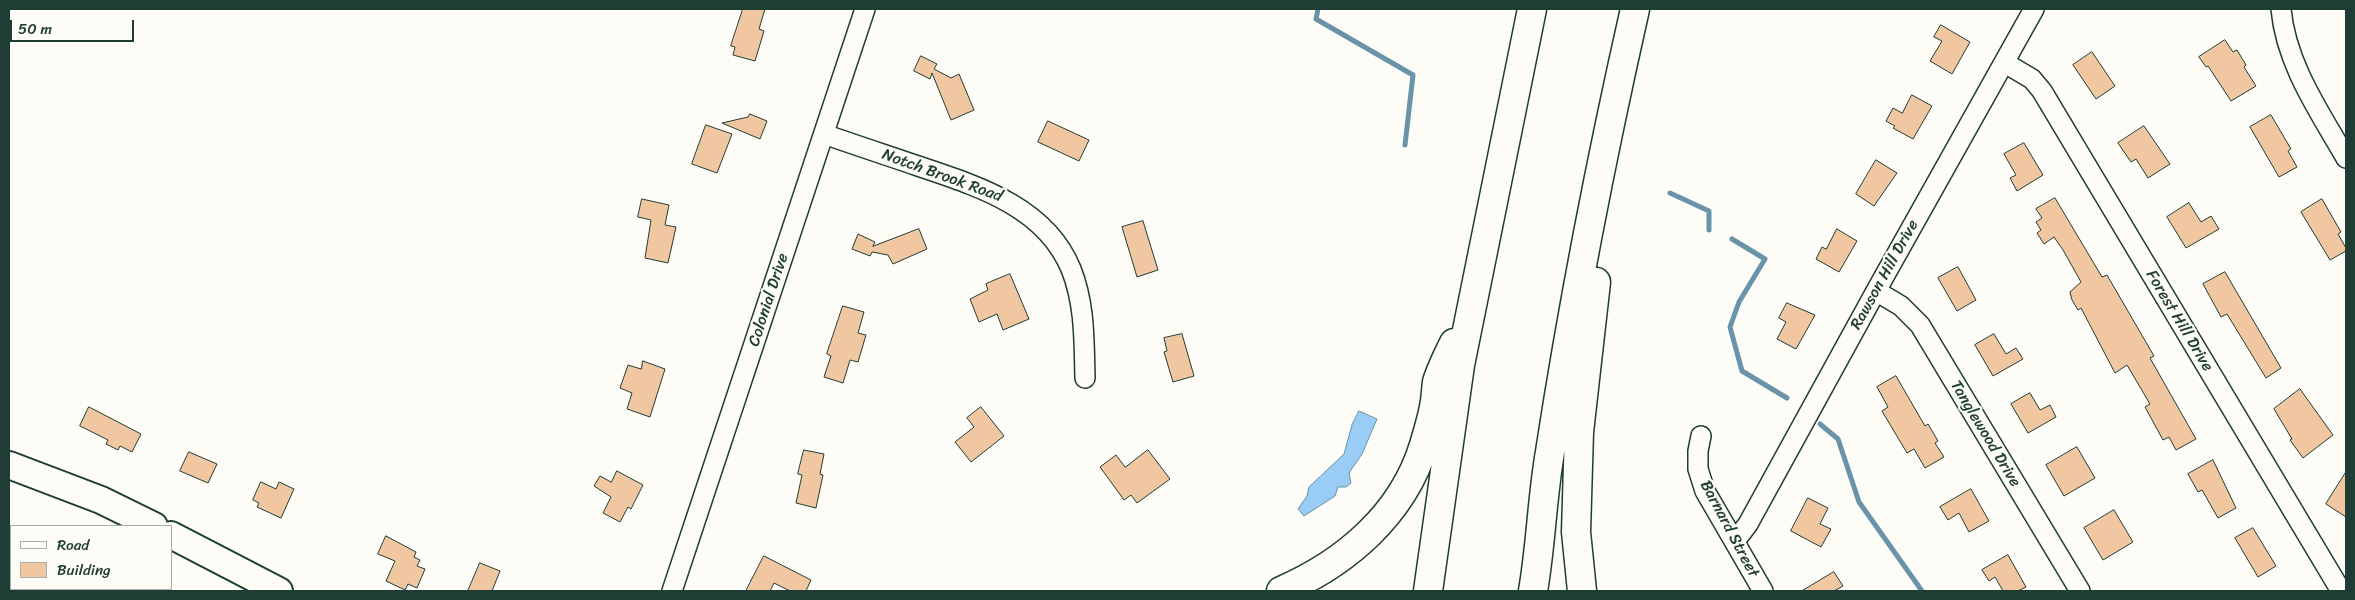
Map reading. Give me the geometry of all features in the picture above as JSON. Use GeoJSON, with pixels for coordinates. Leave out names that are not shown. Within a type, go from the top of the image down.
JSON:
{"type":"FeatureCollection","features":[{"type":"Feature","properties":{"kind":"highway"},"geometry":{"type":"LineString","coordinates":[[1428,591],[1460,365],[1532,9]]}},
{"type":"Feature","properties":{"kind":"highway"},"geometry":{"type":"LineString","coordinates":[[1533,591],[1540,552],[1545,487],[1560,384],[1635,9]]}},
{"type":"Feature","properties":{"kind":"highway"},"geometry":{"type":"LineString","coordinates":[[1582,591],[1576,532],[1579,432],[1595,286],[1609,193],[1609,137]]}},
{"type":"Feature","properties":{"kind":"highway"},"geometry":{"type":"LineString","coordinates":[[1281,591],[1315,575],[1348,554],[1373,531],[1398,498],[1420,456],[1432,417],[1437,382],[1472,300]]}},
{"type":"Feature","properties":{"kind":"street","name":"Colonial Drive"},"geometry":{"type":"LineString","coordinates":[[672,591],[865,9]]}},
{"type":"Feature","properties":{"kind":"street","name":"Rawson Hill Drive"},"geometry":{"type":"LineString","coordinates":[[1735,541],[1748,524],[2034,9]]}},
{"type":"Feature","properties":{"kind":"street"},"geometry":{"type":"LineString","coordinates":[[2281,9],[2284,30],[2291,54],[2312,100],[2346,158]]}},
{"type":"Feature","properties":{"kind":"street","name":"Forest Hill Drive"},"geometry":{"type":"LineString","coordinates":[[2005,63],[2032,79],[2042,91],[2341,591]]}},
{"type":"Feature","properties":{"kind":"street","name":"Notch Brook Road"},"geometry":{"type":"LineString","coordinates":[[824,134],[984,188],[1009,202],[1033,219],[1064,254],[1076,283],[1083,314],[1085,378]]}},
{"type":"Feature","properties":{"kind":"street","name":"Tanglewood Drive"},"geometry":{"type":"LineString","coordinates":[[1876,291],[1901,306],[1920,325],[2080,591]]}},
{"type":"Feature","properties":{"kind":"street","name":"Barnard Street"},"geometry":{"type":"LineString","coordinates":[[1701,436],[1697,460],[1701,480],[1762,591]]}},
{"type":"Feature","properties":{"kind":"street"},"geometry":{"type":"LineString","coordinates":[[9,465],[101,500],[152,525]]}},
{"type":"Feature","properties":{"kind":"street"},"geometry":{"type":"LineString","coordinates":[[172,536],[279,591]]}},
{"type":"Feature","properties":{"kind":"water"},"geometry":{"type":"Polygon","coordinates":[[[1359,411],[1377,419],[1362,454],[1349,473],[1351,483],[1346,487],[1338,487],[1335,496],[1304,516],[1298,509],[1307,496],[1309,487],[1344,454],[1352,425],[1359,411]]]}},
{"type":"Feature","properties":{"kind":"building"},"geometry":{"type":"Polygon","coordinates":[[[743,9],[765,9],[759,29],[764,31],[755,61],[733,55],[735,47],[731,46],[743,9]]]}},
{"type":"Feature","properties":{"kind":"building"},"geometry":{"type":"Polygon","coordinates":[[[1941,25],[1970,42],[1952,74],[1930,61],[1942,41],[1934,37],[1941,25]]]}},
{"type":"Feature","properties":{"kind":"building"},"geometry":{"type":"Polygon","coordinates":[[[2225,40],[2233,52],[2237,50],[2246,65],[2244,67],[2256,86],[2231,101],[2208,66],[2206,67],[2199,57],[2225,40]]]}},
{"type":"Feature","properties":{"kind":"building"},"geometry":{"type":"Polygon","coordinates":[[[2092,52],[2115,86],[2096,99],[2073,65],[2092,52]]]}},
{"type":"Feature","properties":{"kind":"building"},"geometry":{"type":"Polygon","coordinates":[[[921,56],[937,64],[934,69],[951,78],[959,74],[974,110],[951,120],[932,73],[930,79],[914,71],[921,56]]]}},
{"type":"Feature","properties":{"kind":"building"},"geometry":{"type":"Polygon","coordinates":[[[1912,95],[1932,106],[1913,139],[1893,128],[1895,126],[1886,121],[1893,108],[1902,113],[1912,95]]]}},
{"type":"Feature","properties":{"kind":"building"},"geometry":{"type":"Polygon","coordinates":[[[750,114],[767,121],[760,139],[722,123],[748,117],[750,114]]]}},
{"type":"Feature","properties":{"kind":"building"},"geometry":{"type":"Polygon","coordinates":[[[2271,115],[2291,149],[2288,151],[2297,167],[2279,177],[2250,127],[2271,115]]]}},
{"type":"Feature","properties":{"kind":"building"},"geometry":{"type":"Polygon","coordinates":[[[1048,121],[1089,140],[1079,161],[1038,142],[1048,121]]]}},
{"type":"Feature","properties":{"kind":"building"},"geometry":{"type":"Polygon","coordinates":[[[706,125],[732,134],[717,173],[692,164],[706,125]]]}},
{"type":"Feature","properties":{"kind":"building"},"geometry":{"type":"Polygon","coordinates":[[[2144,126],[2170,164],[2148,178],[2136,159],[2131,162],[2118,143],[2144,126]]]}},
{"type":"Feature","properties":{"kind":"building"},"geometry":{"type":"Polygon","coordinates":[[[2024,143],[2043,175],[2017,191],[2010,178],[2016,175],[2004,154],[2024,143]]]}},
{"type":"Feature","properties":{"kind":"building"},"geometry":{"type":"Polygon","coordinates":[[[1876,160],[1897,173],[1874,206],[1856,194],[1876,160]]]}},
{"type":"Feature","properties":{"kind":"building"},"geometry":{"type":"Polygon","coordinates":[[[2055,198],[2102,277],[2107,275],[2154,356],[2150,358],[2196,439],[2176,450],[2169,437],[2163,440],[2145,407],[2150,404],[2127,365],[2115,373],[2081,308],[2078,310],[2072,300],[2070,292],[2081,282],[2063,250],[2054,237],[2044,244],[2037,233],[2041,230],[2036,222],[2042,218],[2036,209],[2055,198]]]}},
{"type":"Feature","properties":{"kind":"building"},"geometry":{"type":"Polygon","coordinates":[[[642,199],[669,205],[665,225],[676,227],[668,263],[645,258],[651,220],[638,217],[642,199]]]}},
{"type":"Feature","properties":{"kind":"building"},"geometry":{"type":"Polygon","coordinates":[[[2322,199],[2341,232],[2338,234],[2346,248],[2346,251],[2330,260],[2301,212],[2322,199]]]}},
{"type":"Feature","properties":{"kind":"building"},"geometry":{"type":"Polygon","coordinates":[[[2189,203],[2201,222],[2211,216],[2219,229],[2186,248],[2167,217],[2189,203]]]}},
{"type":"Feature","properties":{"kind":"building"},"geometry":{"type":"Polygon","coordinates":[[[1143,221],[1158,270],[1137,277],[1122,227],[1143,221]]]}},
{"type":"Feature","properties":{"kind":"building"},"geometry":{"type":"Polygon","coordinates":[[[919,229],[927,249],[893,264],[888,255],[872,252],[870,256],[852,249],[858,234],[875,242],[873,246],[919,229]]]}},
{"type":"Feature","properties":{"kind":"building"},"geometry":{"type":"Polygon","coordinates":[[[1837,229],[1857,241],[1839,272],[1816,259],[1822,247],[1826,249],[1837,229]]]}},
{"type":"Feature","properties":{"kind":"building"},"geometry":{"type":"Polygon","coordinates":[[[1958,267],[1976,300],[1957,311],[1938,278],[1958,267]]]}},
{"type":"Feature","properties":{"kind":"building"},"geometry":{"type":"Polygon","coordinates":[[[2225,272],[2281,368],[2266,378],[2227,314],[2221,317],[2203,284],[2225,272]]]}},
{"type":"Feature","properties":{"kind":"building"},"geometry":{"type":"Polygon","coordinates":[[[1010,274],[1029,319],[1003,330],[997,314],[979,322],[970,299],[988,290],[986,284],[1010,274]]]}},
{"type":"Feature","properties":{"kind":"building"},"geometry":{"type":"Polygon","coordinates":[[[1787,303],[1815,315],[1796,349],[1777,339],[1786,322],[1779,318],[1787,303]]]}},
{"type":"Feature","properties":{"kind":"building"},"geometry":{"type":"Polygon","coordinates":[[[843,306],[864,312],[858,333],[866,335],[858,362],[850,360],[843,383],[824,377],[831,356],[827,354],[843,306]]]}},
{"type":"Feature","properties":{"kind":"building"},"geometry":{"type":"Polygon","coordinates":[[[1182,334],[1194,376],[1173,382],[1164,352],[1167,351],[1164,338],[1182,334]]]}},
{"type":"Feature","properties":{"kind":"building"},"geometry":{"type":"Polygon","coordinates":[[[1994,334],[2006,354],[2016,348],[2023,359],[1993,376],[1975,345],[1994,334]]]}},
{"type":"Feature","properties":{"kind":"building"},"geometry":{"type":"Polygon","coordinates":[[[643,361],[665,369],[650,417],[627,409],[632,393],[620,388],[628,365],[641,369],[643,361]]]}},
{"type":"Feature","properties":{"kind":"building"},"geometry":{"type":"Polygon","coordinates":[[[1896,376],[1925,426],[1928,424],[1938,441],[1935,443],[1944,457],[1925,468],[1914,449],[1907,453],[1882,411],[1888,407],[1877,387],[1896,376]]]}},
{"type":"Feature","properties":{"kind":"building"},"geometry":{"type":"Polygon","coordinates":[[[2300,389],[2333,435],[2303,458],[2290,440],[2292,439],[2274,409],[2300,389]]]}},
{"type":"Feature","properties":{"kind":"building"},"geometry":{"type":"Polygon","coordinates":[[[2030,393],[2040,410],[2050,405],[2056,417],[2028,433],[2011,404],[2030,393]]]}},
{"type":"Feature","properties":{"kind":"building"},"geometry":{"type":"Polygon","coordinates":[[[89,407],[141,434],[132,452],[120,446],[118,450],[106,444],[108,440],[80,426],[89,407]]]}},
{"type":"Feature","properties":{"kind":"building"},"geometry":{"type":"Polygon","coordinates":[[[981,407],[1004,436],[971,462],[955,442],[974,427],[967,418],[981,407]]]}},
{"type":"Feature","properties":{"kind":"building"},"geometry":{"type":"Polygon","coordinates":[[[2077,447],[2095,478],[2064,496],[2046,465],[2077,447]]]}},
{"type":"Feature","properties":{"kind":"building"},"geometry":{"type":"Polygon","coordinates":[[[804,450],[824,454],[820,474],[823,475],[816,508],[796,503],[802,475],[798,474],[804,450]]]}},
{"type":"Feature","properties":{"kind":"building"},"geometry":{"type":"Polygon","coordinates":[[[1148,450],[1170,479],[1137,503],[1131,495],[1124,500],[1100,467],[1116,455],[1125,467],[1148,450]]]}},
{"type":"Feature","properties":{"kind":"building"},"geometry":{"type":"Polygon","coordinates":[[[189,452],[217,464],[208,483],[180,471],[189,452]]]}},
{"type":"Feature","properties":{"kind":"building"},"geometry":{"type":"Polygon","coordinates":[[[2213,460],[2236,508],[2218,518],[2202,490],[2198,492],[2188,474],[2213,460]]]}},
{"type":"Feature","properties":{"kind":"building"},"geometry":{"type":"Polygon","coordinates":[[[617,471],[643,485],[631,509],[628,507],[620,522],[603,513],[611,497],[594,486],[600,476],[611,482],[617,471]]]}},
{"type":"Feature","properties":{"kind":"building"},"geometry":{"type":"Polygon","coordinates":[[[2346,472],[2346,517],[2326,504],[2346,472]]]}},
{"type":"Feature","properties":{"kind":"building"},"geometry":{"type":"Polygon","coordinates":[[[261,482],[276,489],[279,482],[294,489],[281,518],[257,507],[259,503],[253,500],[261,482]]]}},
{"type":"Feature","properties":{"kind":"building"},"geometry":{"type":"Polygon","coordinates":[[[1971,489],[1989,521],[1969,532],[1959,513],[1948,520],[1940,507],[1971,489]]]}},
{"type":"Feature","properties":{"kind":"building"},"geometry":{"type":"Polygon","coordinates":[[[1808,498],[1828,508],[1820,524],[1831,529],[1821,547],[1791,531],[1808,498]]]}},
{"type":"Feature","properties":{"kind":"building"},"geometry":{"type":"Polygon","coordinates":[[[2114,510],[2133,542],[2103,560],[2084,528],[2114,510]]]}},
{"type":"Feature","properties":{"kind":"building"},"geometry":{"type":"Polygon","coordinates":[[[2253,528],[2276,566],[2258,577],[2235,538],[2253,528]]]}},
{"type":"Feature","properties":{"kind":"building"},"geometry":{"type":"Polygon","coordinates":[[[386,536],[416,552],[414,557],[420,560],[417,566],[425,569],[417,588],[408,584],[405,590],[386,581],[395,561],[378,554],[386,536]]]}},
{"type":"Feature","properties":{"kind":"building"},"geometry":{"type":"Polygon","coordinates":[[[2008,555],[2026,587],[2018,591],[2003,591],[1995,577],[1989,581],[1982,570],[2008,555]]]}},
{"type":"Feature","properties":{"kind":"building"},"geometry":{"type":"Polygon","coordinates":[[[764,556],[811,580],[806,591],[790,591],[774,583],[770,591],[746,591],[764,556]]]}},
{"type":"Feature","properties":{"kind":"building"},"geometry":{"type":"Polygon","coordinates":[[[480,563],[500,571],[492,591],[468,591],[480,563]]]}},
{"type":"Feature","properties":{"kind":"building"},"geometry":{"type":"Polygon","coordinates":[[[1834,572],[1843,586],[1834,591],[1802,591],[1834,572]]]}},
{"type":"Feature","properties":{"kind":"waterway"},"geometry":{"type":"LineString","coordinates":[[1318,9],[1316,19],[1413,75],[1405,145]]}},
{"type":"Feature","properties":{"kind":"waterway"},"geometry":{"type":"LineString","coordinates":[[1670,193],[1709,211],[1709,230]]}},
{"type":"Feature","properties":{"kind":"waterway"},"geometry":{"type":"LineString","coordinates":[[1732,239],[1765,259],[1739,302],[1730,327],[1742,371],[1787,398]]}},
{"type":"Feature","properties":{"kind":"waterway"},"geometry":{"type":"LineString","coordinates":[[1820,424],[1838,439],[1859,502],[1922,591]]}}]}
